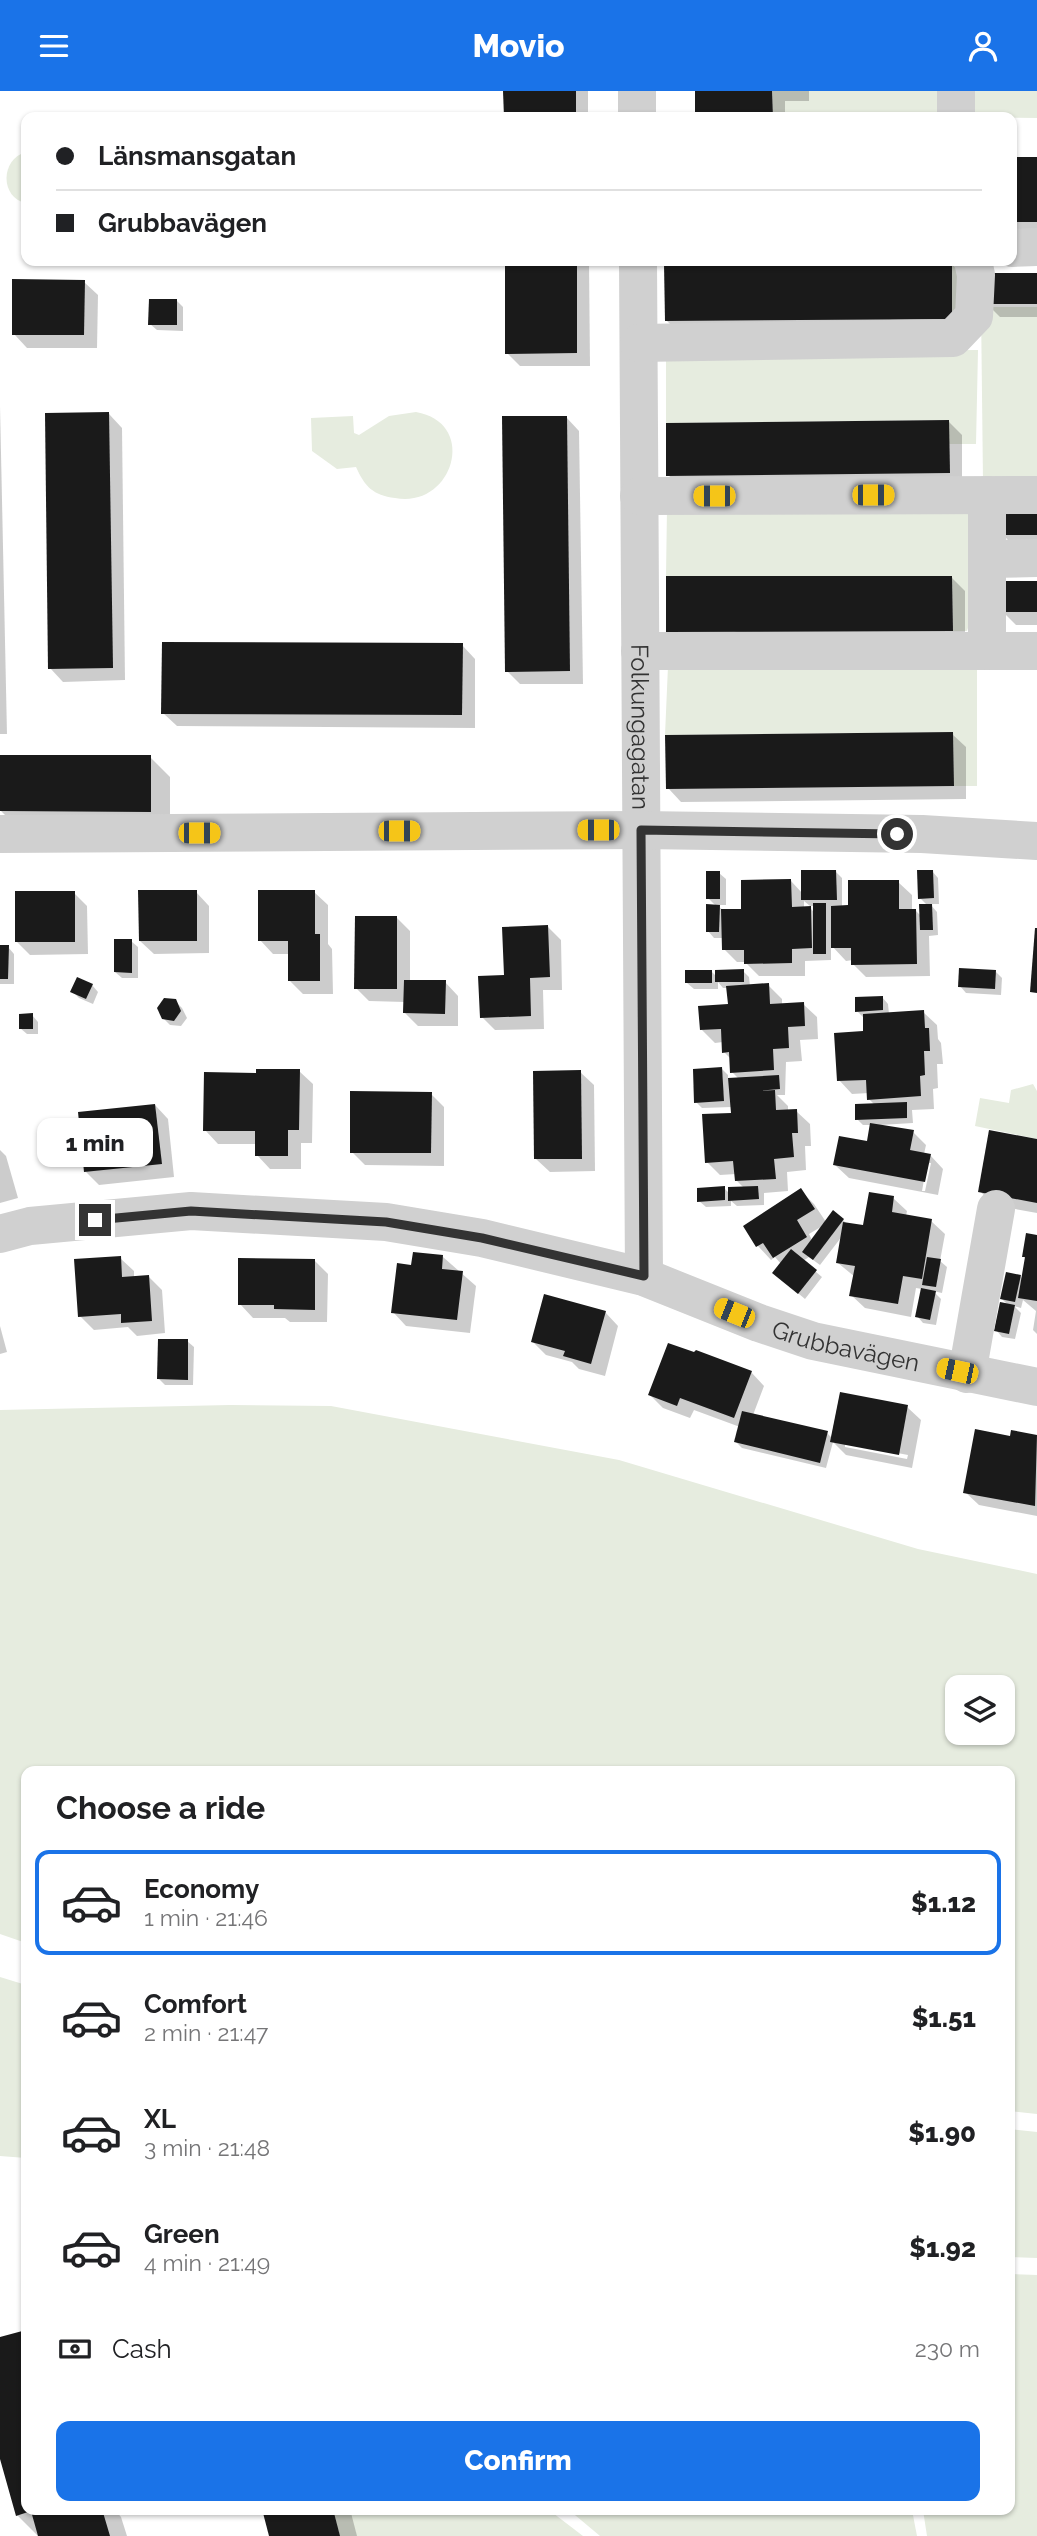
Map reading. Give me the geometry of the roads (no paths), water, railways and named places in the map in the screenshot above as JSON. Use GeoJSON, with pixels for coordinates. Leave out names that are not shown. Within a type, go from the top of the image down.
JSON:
{"type":"FeatureCollection","features":[{"type":"Feature","properties":{"kind":"street"},"geometry":{"type":"LineString","coordinates":[[637,91],[637,112]]}},
{"type":"Feature","properties":{"kind":"street"},"geometry":{"type":"LineString","coordinates":[[956,91],[956,112]]}},
{"type":"Feature","properties":{"kind":"street"},"geometry":{"type":"LineString","coordinates":[[1017,248],[1037,247]]}},
{"type":"Feature","properties":{"kind":"street","name":"Folkungagatan"},"geometry":{"type":"LineString","coordinates":[[638,266],[644,1276]]}},
{"type":"Feature","properties":{"kind":"street"},"geometry":{"type":"LineString","coordinates":[[639,343],[953,338],[974,316],[974,266]]}},
{"type":"Feature","properties":{"kind":"street"},"geometry":{"type":"LineString","coordinates":[[987,495],[987,651]]}},
{"type":"Feature","properties":{"kind":"street"},"geometry":{"type":"LineString","coordinates":[[639,496],[1037,495]]}},
{"type":"Feature","properties":{"kind":"street"},"geometry":{"type":"LineString","coordinates":[[987,559],[1037,558]]}},
{"type":"Feature","properties":{"kind":"street"},"geometry":{"type":"LineString","coordinates":[[640,651],[1037,651]]}},
{"type":"Feature","properties":{"kind":"street"},"geometry":{"type":"LineString","coordinates":[[0,834],[641,830],[922,834],[1037,841]]}},
{"type":"Feature","properties":{"kind":"street"},"geometry":{"type":"LineString","coordinates":[[967,1374],[996,1209]]}},
{"type":"Feature","properties":{"kind":"street","name":"Grubbavägen"},"geometry":{"type":"LineString","coordinates":[[0,1234],[30,1226],[191,1211],[386,1222],[482,1238],[644,1276],[759,1323],[813,1341],[1037,1387]]}}]}
